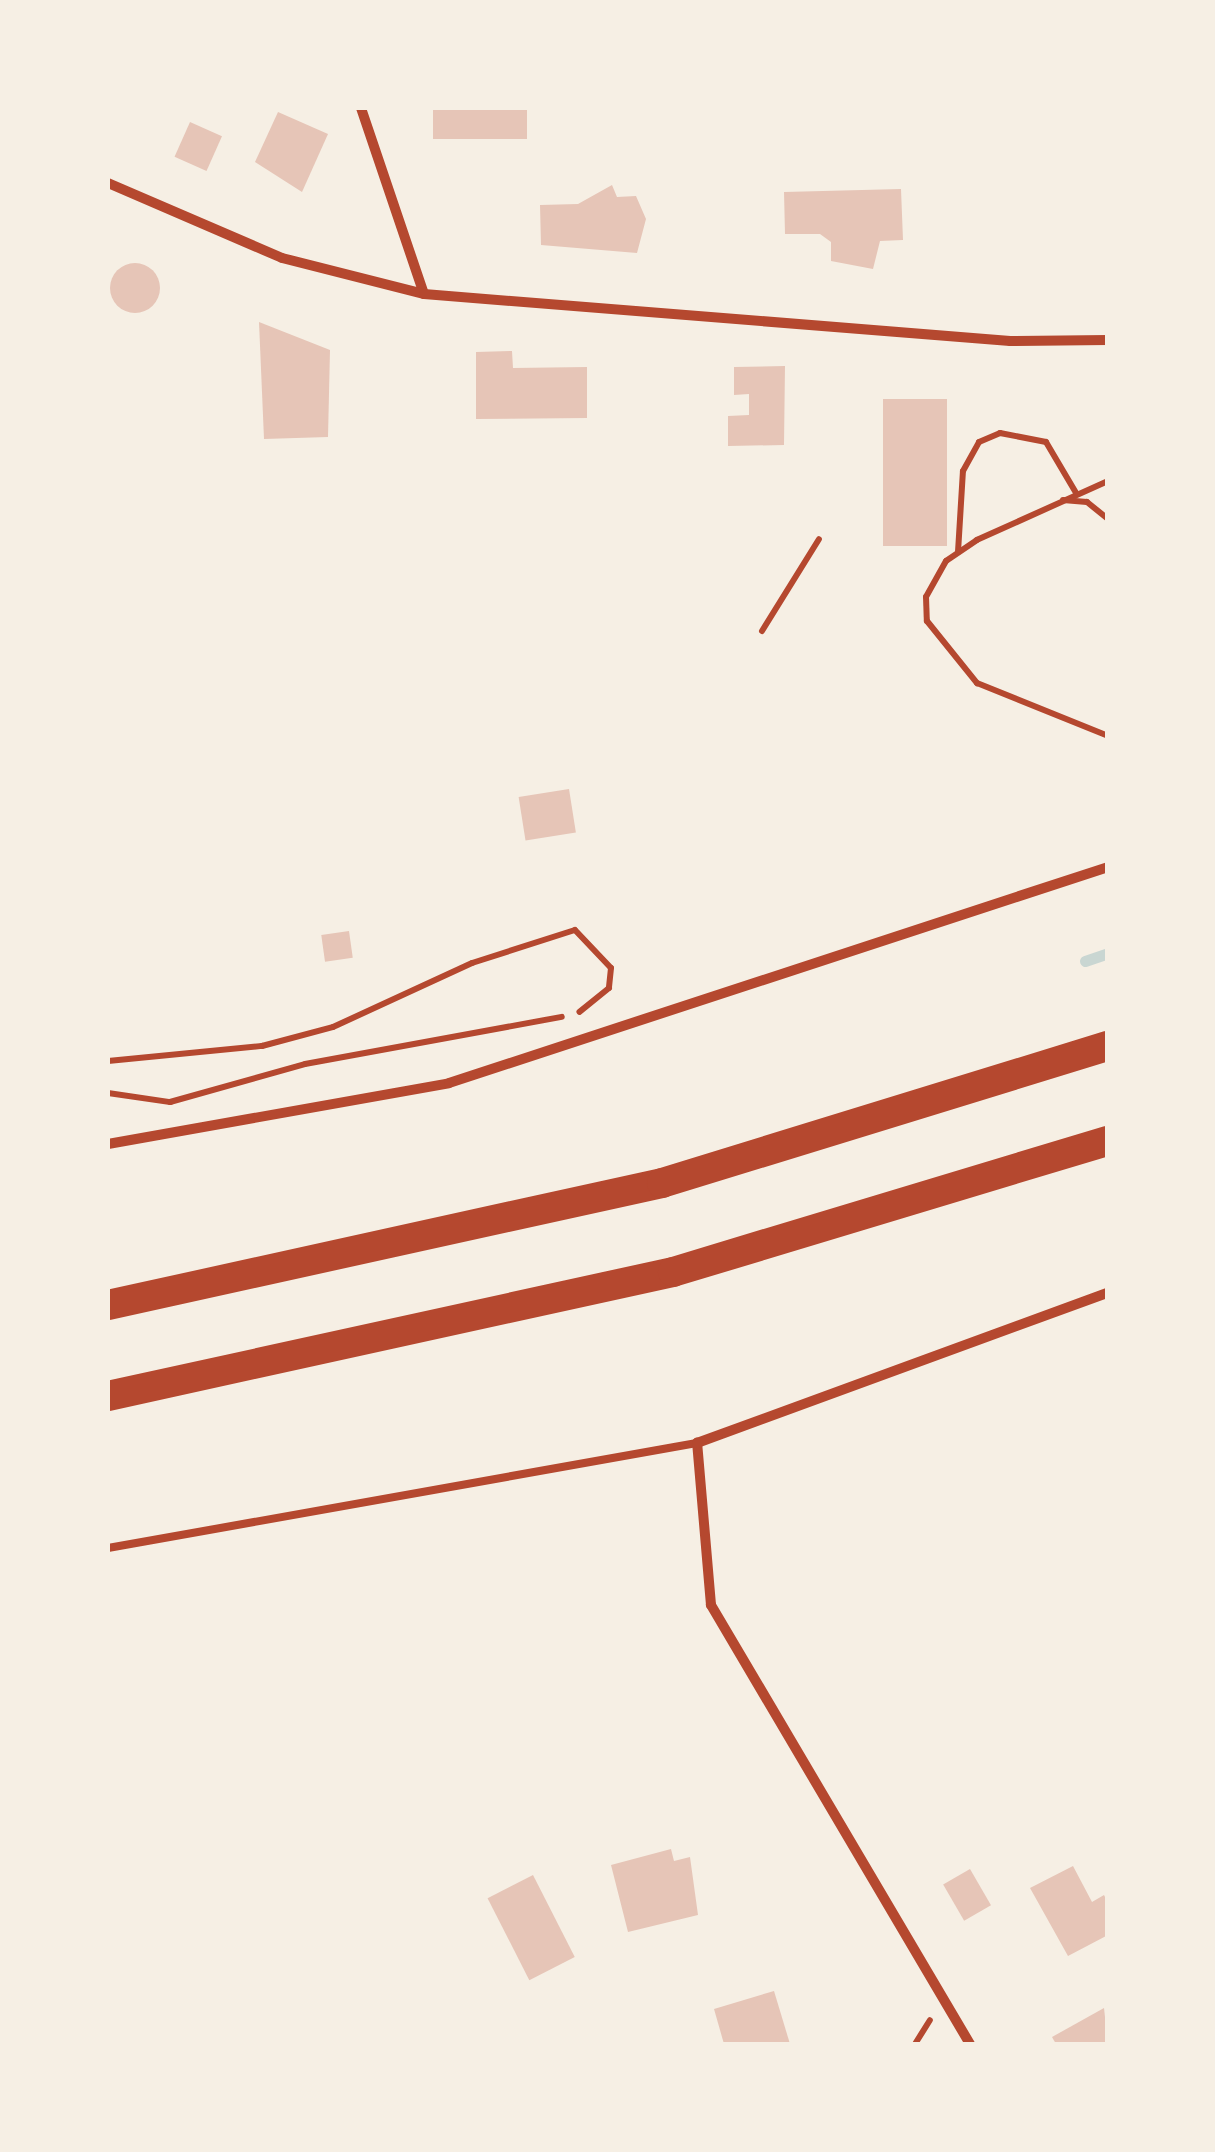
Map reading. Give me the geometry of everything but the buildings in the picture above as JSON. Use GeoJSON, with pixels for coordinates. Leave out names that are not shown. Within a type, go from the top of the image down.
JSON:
{"type":"FeatureCollection","features":[{"type":"Feature","properties":{"kind":"highway"},"geometry":{"type":"LineString","coordinates":[[108,1305],[662,1183],[1108,1046]]}},
{"type":"Feature","properties":{"kind":"highway"},"geometry":{"type":"LineString","coordinates":[[108,1396],[672,1272],[1108,1141]]}},
{"type":"Feature","properties":{"kind":"street"},"geometry":{"type":"LineString","coordinates":[[362,108],[424,294]]}},
{"type":"Feature","properties":{"kind":"street"},"geometry":{"type":"LineString","coordinates":[[108,183],[282,258],[424,294],[991,340],[1108,340]]}},
{"type":"Feature","properties":{"kind":"street"},"geometry":{"type":"LineString","coordinates":[[108,1144],[449,1083],[1108,867]]}},
{"type":"Feature","properties":{"kind":"street"},"geometry":{"type":"LineString","coordinates":[[970,2044],[711,1604],[696,1443],[1108,1293]]}},
{"type":"Feature","properties":{"kind":"lane"},"geometry":{"type":"LineString","coordinates":[[108,1548],[696,1443]]}},
{"type":"Feature","properties":{"kind":"path"},"geometry":{"type":"LineString","coordinates":[[958,553],[963,471],[978,442],[1000,433],[1046,442],[1076,493]]}},
{"type":"Feature","properties":{"kind":"path"},"geometry":{"type":"LineString","coordinates":[[1108,481],[1056,499],[958,553],[926,597],[927,621],[947,653],[978,683],[1108,736]]}},
{"type":"Feature","properties":{"kind":"path"},"geometry":{"type":"LineString","coordinates":[[1056,499],[1087,502],[1108,519]]}},
{"type":"Feature","properties":{"kind":"path"},"geometry":{"type":"LineString","coordinates":[[762,631],[819,540]]}},
{"type":"Feature","properties":{"kind":"path"},"geometry":{"type":"LineString","coordinates":[[108,1061],[262,1046],[333,1028],[472,963],[575,930],[611,968],[610,988],[574,1015],[428,1049],[305,1064],[170,1102],[108,1092]]}},
{"type":"Feature","properties":{"kind":"waterway"},"geometry":{"type":"LineString","coordinates":[[1085,961],[1108,953]]}}]}
